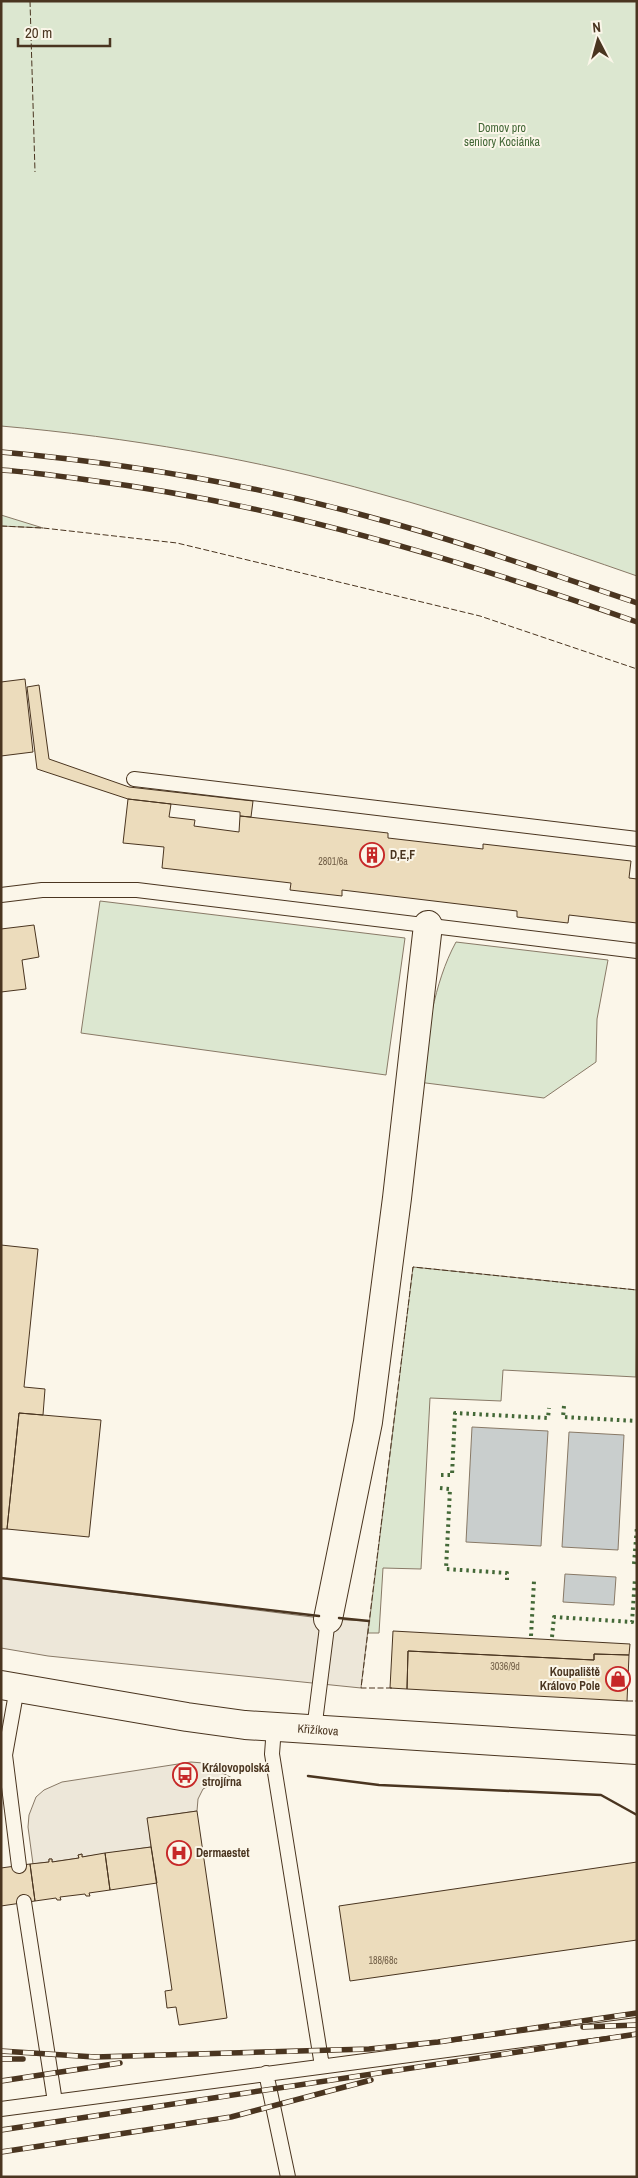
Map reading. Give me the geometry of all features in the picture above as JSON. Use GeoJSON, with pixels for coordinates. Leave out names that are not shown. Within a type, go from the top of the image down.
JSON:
{"type":"FeatureCollection","features":[{"type":"Feature","properties":{"kind":"street"},"geometry":{"type":"LineString","coordinates":[[328,1619],[368,1422],[397,1198],[428,925]]}},
{"type":"Feature","properties":{"kind":"street","name":"Křižíkova"},"geometry":{"type":"LineString","coordinates":[[9,1687],[187,1717],[274,1727],[637,1750]]}},
{"type":"Feature","properties":{"kind":"lane"},"geometry":{"type":"LineString","coordinates":[[134,779],[637,839]]}},
{"type":"Feature","properties":{"kind":"lane"},"geometry":{"type":"LineString","coordinates":[[1,895],[42,890],[137,890],[637,951]]}},
{"type":"Feature","properties":{"kind":"lane"},"geometry":{"type":"LineString","coordinates":[[314,1730],[328,1619]]}},
{"type":"Feature","properties":{"kind":"lane"},"geometry":{"type":"LineString","coordinates":[[9,1687],[5,1755],[19,1866]]}},
{"type":"Feature","properties":{"kind":"lane"},"geometry":{"type":"LineString","coordinates":[[274,1727],[273,1761],[322,2066]]}},
{"type":"Feature","properties":{"kind":"lane"},"geometry":{"type":"LineString","coordinates":[[24,1902],[55,2102]]}},
{"type":"Feature","properties":{"kind":"lane"},"geometry":{"type":"LineString","coordinates":[[1,2109],[637,2025]]}},
{"type":"Feature","properties":{"kind":"lane"},"geometry":{"type":"LineString","coordinates":[[266,2073],[288,2177]]}},
{"type":"Feature","properties":{"kind":"green space","name":"Domov pro seniory Kociánka"},"geometry":{"type":"Polygon","coordinates":[[[1,1],[637,1],[637,576],[443,512],[285,470],[143,443],[1,426],[1,1]]]}},
{"type":"Feature","properties":{"kind":"green space"},"geometry":{"type":"Polygon","coordinates":[[[1,515],[43,528],[1,526],[1,515]]]}},
{"type":"Feature","properties":{"kind":"green space"},"geometry":{"type":"Polygon","coordinates":[[[100,901],[405,938],[386,1075],[81,1033],[100,901]]]}},
{"type":"Feature","properties":{"kind":"green space"},"geometry":{"type":"Polygon","coordinates":[[[456,942],[608,960],[597,1019],[596,1062],[544,1098],[418,1082],[437,993],[448,958],[456,942]]]}},
{"type":"Feature","properties":{"kind":"green space"},"geometry":{"type":"Polygon","coordinates":[[[413,1267],[637,1290],[636,1377],[503,1370],[501,1401],[430,1398],[421,1569],[383,1568],[379,1633],[368,1633],[413,1267]]]}},
{"type":"Feature","properties":{"kind":"shaded area"},"geometry":{"type":"Polygon","coordinates":[[[472,1427],[548,1431],[541,1546],[466,1542],[472,1427]]]}},
{"type":"Feature","properties":{"kind":"shaded area"},"geometry":{"type":"Polygon","coordinates":[[[569,1432],[624,1435],[618,1550],[562,1547],[569,1432]]]}},
{"type":"Feature","properties":{"kind":"shaded area"},"geometry":{"type":"Polygon","coordinates":[[[565,1574],[616,1577],[614,1605],[563,1602],[565,1574]]]}},
{"type":"Feature","properties":{"kind":"shaded area"},"geometry":{"type":"Polygon","coordinates":[[[1,1578],[328,1619],[369,1621],[361,1688],[48,1656],[1,1648],[1,1578]]]}},
{"type":"Feature","properties":{"kind":"shaded area"},"geometry":{"type":"Polygon","coordinates":[[[191,1762],[203,1763],[234,1779],[225,1783],[214,1783],[203,1789],[198,1799],[197,1811],[148,1818],[151,1847],[82,1857],[82,1854],[78,1855],[79,1858],[52,1862],[52,1859],[49,1859],[49,1862],[33,1864],[28,1827],[29,1815],[36,1797],[44,1790],[62,1782],[191,1762]]]}},
{"type":"Feature","properties":{"kind":"building"},"geometry":{"type":"Polygon","coordinates":[[[25,679],[33,752],[1,756],[1,682],[25,679]]]}},
{"type":"Feature","properties":{"kind":"building"},"geometry":{"type":"Polygon","coordinates":[[[39,685],[49,759],[129,787],[253,801],[251,817],[240,816],[240,812],[128,799],[37,769],[27,687],[39,685]]]}},
{"type":"Feature","properties":{"kind":"building","name":"D,E,F"},"geometry":{"type":"Polygon","coordinates":[[[128,799],[171,804],[169,817],[195,820],[194,826],[239,832],[240,816],[388,833],[388,838],[483,849],[483,844],[631,861],[629,878],[637,879],[637,923],[569,915],[568,923],[517,917],[517,911],[342,890],[342,896],[290,890],[291,883],[162,868],[164,847],[123,843],[128,799]]]}},
{"type":"Feature","properties":{"kind":"building"},"geometry":{"type":"Polygon","coordinates":[[[34,925],[39,957],[22,960],[26,989],[1,992],[1,929],[34,925]]]}},
{"type":"Feature","properties":{"kind":"building"},"geometry":{"type":"Polygon","coordinates":[[[1,1245],[38,1249],[24,1387],[45,1389],[43,1415],[19,1413],[7,1529],[1,1529],[1,1245]]]}},
{"type":"Feature","properties":{"kind":"building"},"geometry":{"type":"Polygon","coordinates":[[[19,1413],[101,1420],[89,1537],[7,1529],[19,1413]]]}},
{"type":"Feature","properties":{"kind":"building"},"geometry":{"type":"Polygon","coordinates":[[[393,1631],[630,1644],[629,1655],[594,1654],[594,1660],[408,1651],[407,1689],[390,1688],[393,1631]]]}},
{"type":"Feature","properties":{"kind":"building"},"geometry":{"type":"Polygon","coordinates":[[[408,1651],[594,1660],[594,1654],[629,1655],[627,1701],[407,1689],[408,1651]]]}},
{"type":"Feature","properties":{"kind":"building"},"geometry":{"type":"Polygon","coordinates":[[[197,1811],[227,2018],[179,2025],[176,2007],[167,2008],[165,1991],[172,1990],[147,1818],[197,1811]]]}},
{"type":"Feature","properties":{"kind":"building"},"geometry":{"type":"Polygon","coordinates":[[[151,1847],[157,1883],[110,1890],[105,1853],[151,1847]]]}},
{"type":"Feature","properties":{"kind":"building"},"geometry":{"type":"Polygon","coordinates":[[[105,1853],[110,1890],[89,1893],[90,1896],[85,1894],[60,1897],[61,1900],[56,1898],[35,1901],[30,1864],[49,1862],[49,1859],[52,1859],[52,1862],[79,1858],[78,1855],[82,1854],[82,1857],[105,1853]]]}},
{"type":"Feature","properties":{"kind":"building"},"geometry":{"type":"Polygon","coordinates":[[[637,1862],[637,1940],[350,1981],[339,1906],[637,1862]]]}},
{"type":"Feature","properties":{"kind":"building"},"geometry":{"type":"Polygon","coordinates":[[[30,1864],[35,1901],[1,1906],[1,1868],[30,1864]]]}},
{"type":"Feature","properties":{"kind":"railway"},"geometry":{"type":"LineString","coordinates":[[1,452],[141,469],[279,494],[437,536],[637,603]]}},
{"type":"Feature","properties":{"kind":"railway"},"geometry":{"type":"LineString","coordinates":[[1,470],[158,490],[228,503],[297,519],[366,536],[434,556],[637,622]]}},
{"type":"Feature","properties":{"kind":"railway"},"geometry":{"type":"LineString","coordinates":[[1,2051],[95,2057],[369,2049],[438,2042],[637,2013]]}},
{"type":"Feature","properties":{"kind":"railway"},"geometry":{"type":"LineString","coordinates":[[583,2027],[637,2025]]}},
{"type":"Feature","properties":{"kind":"railway"},"geometry":{"type":"LineString","coordinates":[[1,2130],[637,2034]]}},
{"type":"Feature","properties":{"kind":"railway"},"geometry":{"type":"LineString","coordinates":[[1,2059],[23,2059]]}},
{"type":"Feature","properties":{"kind":"railway"},"geometry":{"type":"LineString","coordinates":[[1,2081],[120,2063]]}},
{"type":"Feature","properties":{"kind":"railway"},"geometry":{"type":"LineString","coordinates":[[1,2152],[231,2117],[371,2080]]}},
{"type":"Feature","properties":{"kind":"hedge"},"geometry":{"type":"LineString","coordinates":[[564,1406],[563,1417],[637,1421]]}},
{"type":"Feature","properties":{"kind":"hedge"},"geometry":{"type":"LineString","coordinates":[[441,1475],[452,1475],[455,1413],[548,1418],[549,1408]]}},
{"type":"Feature","properties":{"kind":"hedge"},"geometry":{"type":"LineString","coordinates":[[440,1488],[450,1489],[446,1569],[507,1573],[507,1580]]}},
{"type":"Feature","properties":{"kind":"hedge"},"geometry":{"type":"LineString","coordinates":[[634,1564],[637,1526]]}},
{"type":"Feature","properties":{"kind":"hedge"},"geometry":{"type":"LineString","coordinates":[[552,1637],[554,1617],[632,1622],[635,1578]]}},
{"type":"Feature","properties":{"kind":"hedge"},"geometry":{"type":"LineString","coordinates":[[531,1636],[534,1581]]}},
{"type":"Feature","properties":{"kind":"fence"},"geometry":{"type":"LineString","coordinates":[[30,1],[35,172]]}},
{"type":"Feature","properties":{"kind":"fence"},"geometry":{"type":"LineString","coordinates":[[1,526],[43,528],[177,543],[480,616],[637,669]]}},
{"type":"Feature","properties":{"kind":"fence"},"geometry":{"type":"LineString","coordinates":[[392,1688],[361,1688],[413,1267],[637,1290]]}},
{"type":"Feature","properties":{"kind":"fence"},"geometry":{"type":"LineString","coordinates":[[627,1701],[637,1701]]}},
{"type":"Feature","properties":{"kind":"wall"},"geometry":{"type":"LineString","coordinates":[[1,1578],[319,1616]]}},
{"type":"Feature","properties":{"kind":"wall"},"geometry":{"type":"LineString","coordinates":[[339,1618],[369,1621]]}},
{"type":"Feature","properties":{"kind":"wall"},"geometry":{"type":"LineString","coordinates":[[308,1776],[379,1785],[601,1795],[637,1815]]}},
{"type":"Feature","properties":{"kind":"place","name":"D,E,F"},"geometry":{"type":"Point","coordinates":[372,855]}},
{"type":"Feature","properties":{"kind":"place","name":"Koupaliště Královo Pole"},"geometry":{"type":"Point","coordinates":[618,1679]}},
{"type":"Feature","properties":{"kind":"place","name":"Královopolská strojírna"},"geometry":{"type":"Point","coordinates":[185,1775]}},
{"type":"Feature","properties":{"kind":"place","name":"Dermaestet"},"geometry":{"type":"Point","coordinates":[179,1853]}}]}
